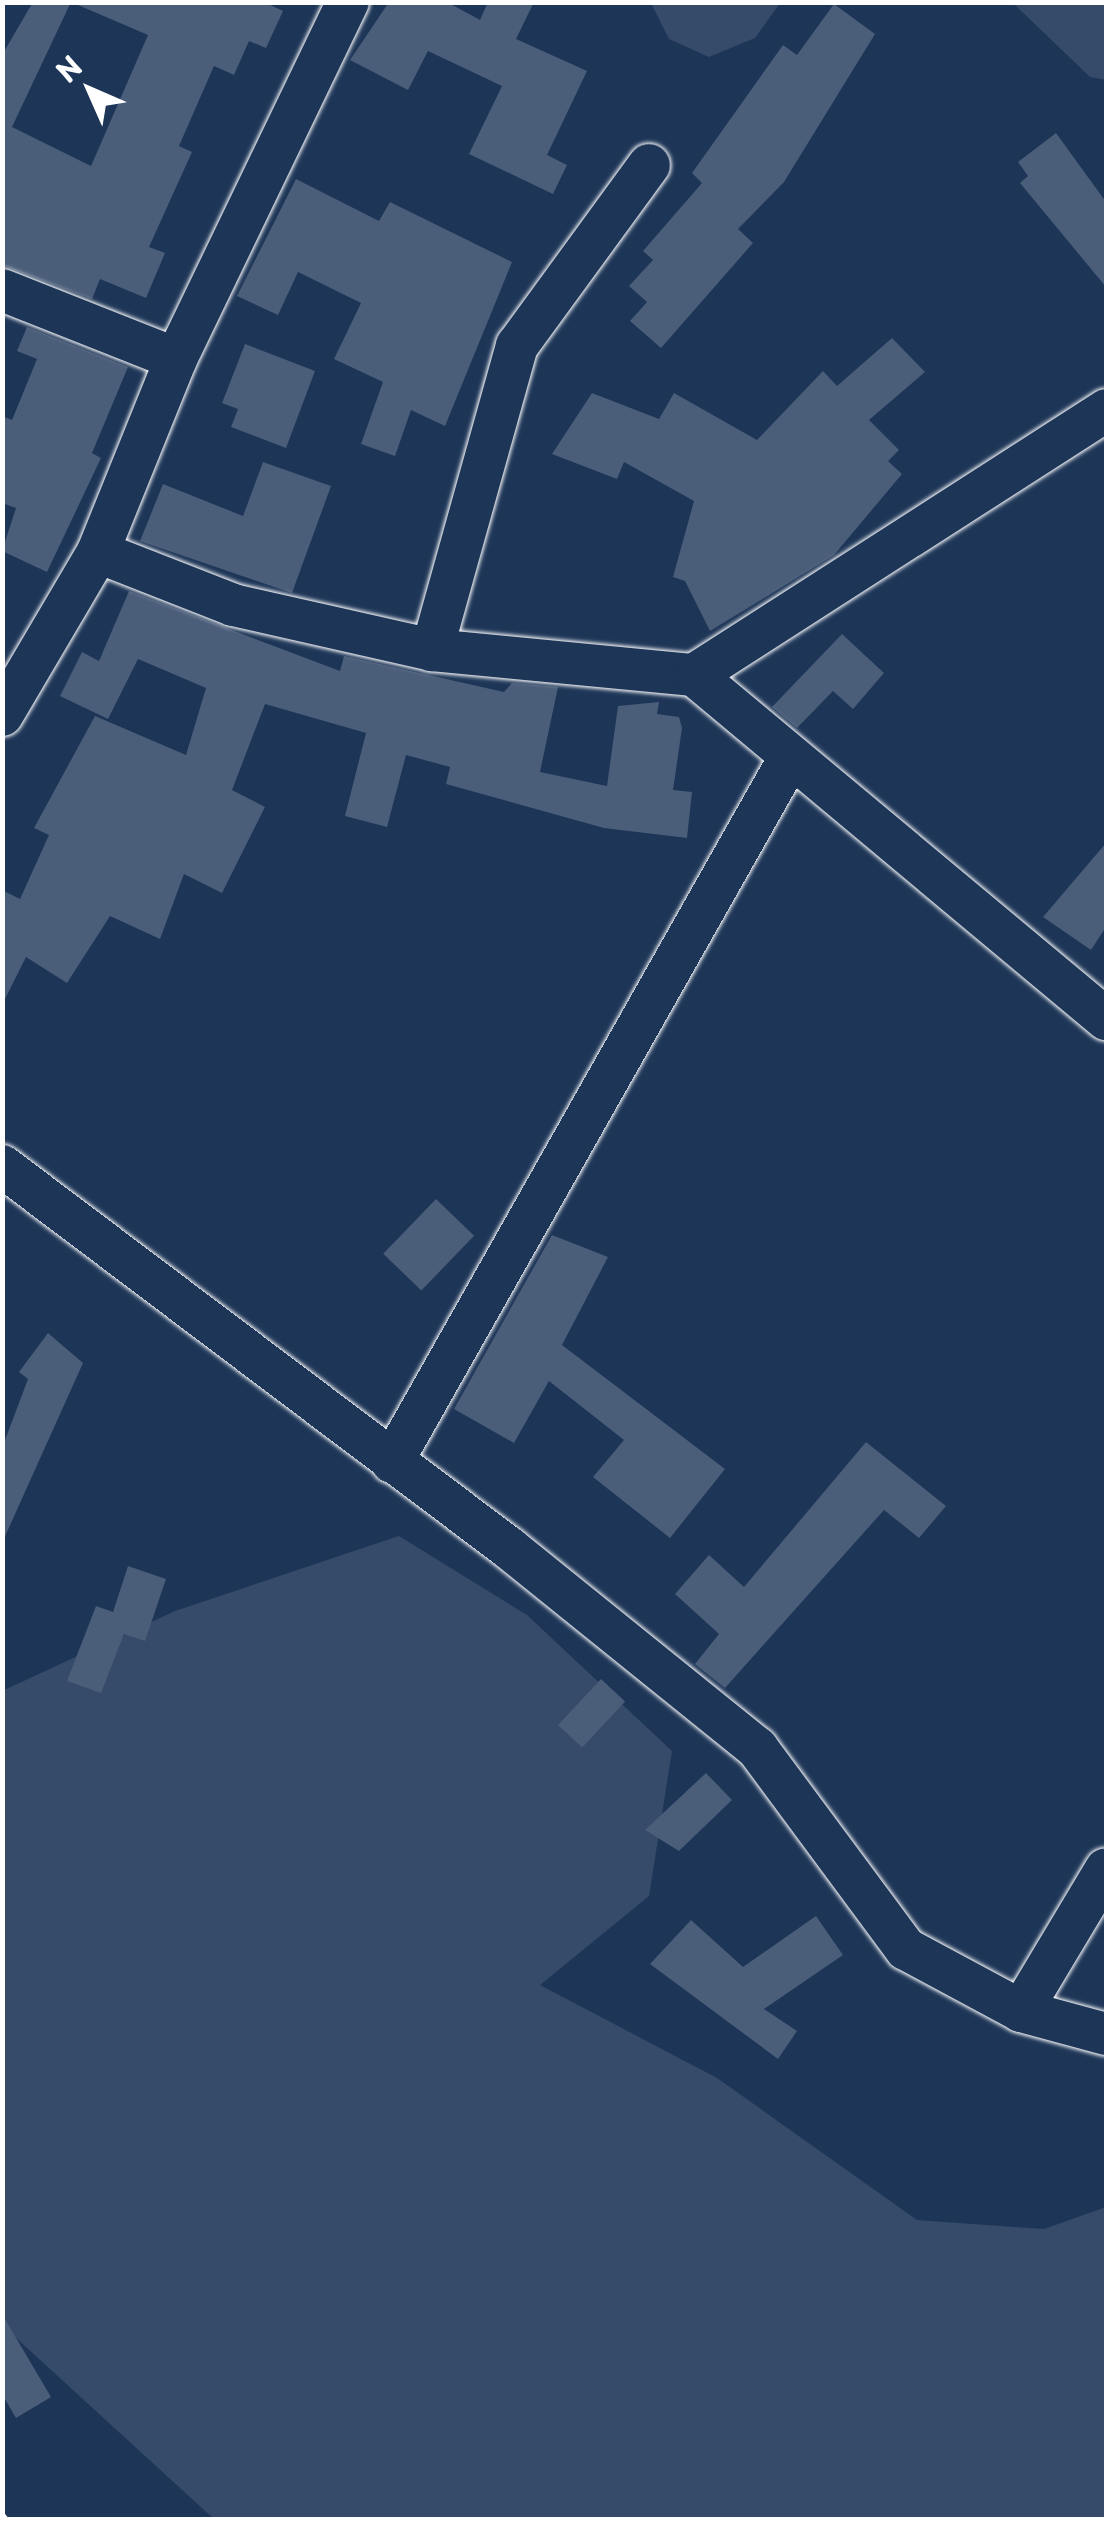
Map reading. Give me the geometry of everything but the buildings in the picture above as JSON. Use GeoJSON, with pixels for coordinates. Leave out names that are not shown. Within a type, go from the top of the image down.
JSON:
{"type":"FeatureCollection","features":[{"type":"Feature","properties":{"kind":"street"},"geometry":{"type":"LineString","coordinates":[[2,715],[98,552],[176,359],[348,2]]}},
{"type":"Feature","properties":{"kind":"street"},"geometry":{"type":"LineString","coordinates":[[432,650],[518,346],[649,164]]}},
{"type":"Feature","properties":{"kind":"street"},"geometry":{"type":"LineString","coordinates":[[2,290],[176,359]]}},
{"type":"Feature","properties":{"kind":"street"},"geometry":{"type":"LineString","coordinates":[[694,675],[1106,410]]}},
{"type":"Feature","properties":{"kind":"street"},"geometry":{"type":"LineString","coordinates":[[98,552],[232,605],[432,650],[694,675],[788,761],[1106,1019]]}},
{"type":"Feature","properties":{"kind":"street"},"geometry":{"type":"LineString","coordinates":[[392,1462],[788,761]]}},
{"type":"Feature","properties":{"kind":"street"},"geometry":{"type":"LineString","coordinates":[[2,1166],[392,1462],[757,1748],[906,1950],[1021,2011],[1106,2034]]}},
{"type":"Feature","properties":{"kind":"street"},"geometry":{"type":"LineString","coordinates":[[1021,2011],[1106,1869]]}},
{"type":"Feature","properties":{"kind":"shaded area"},"geometry":{"type":"Polygon","coordinates":[[[651,3],[780,3],[755,38],[709,57],[669,39],[651,3]]]}},
{"type":"Feature","properties":{"kind":"shaded area"},"geometry":{"type":"Polygon","coordinates":[[[1013,3],[1106,3],[1106,80],[1090,77],[1013,3]]]}},
{"type":"Feature","properties":{"kind":"shaded area"},"geometry":{"type":"Polygon","coordinates":[[[399,1536],[527,1615],[672,1751],[649,1896],[540,1985],[717,2078],[917,2220],[1044,2229],[1106,2207],[1106,2519],[215,2520],[3,2326],[2,1691],[175,1611],[399,1536]]]}}]}
